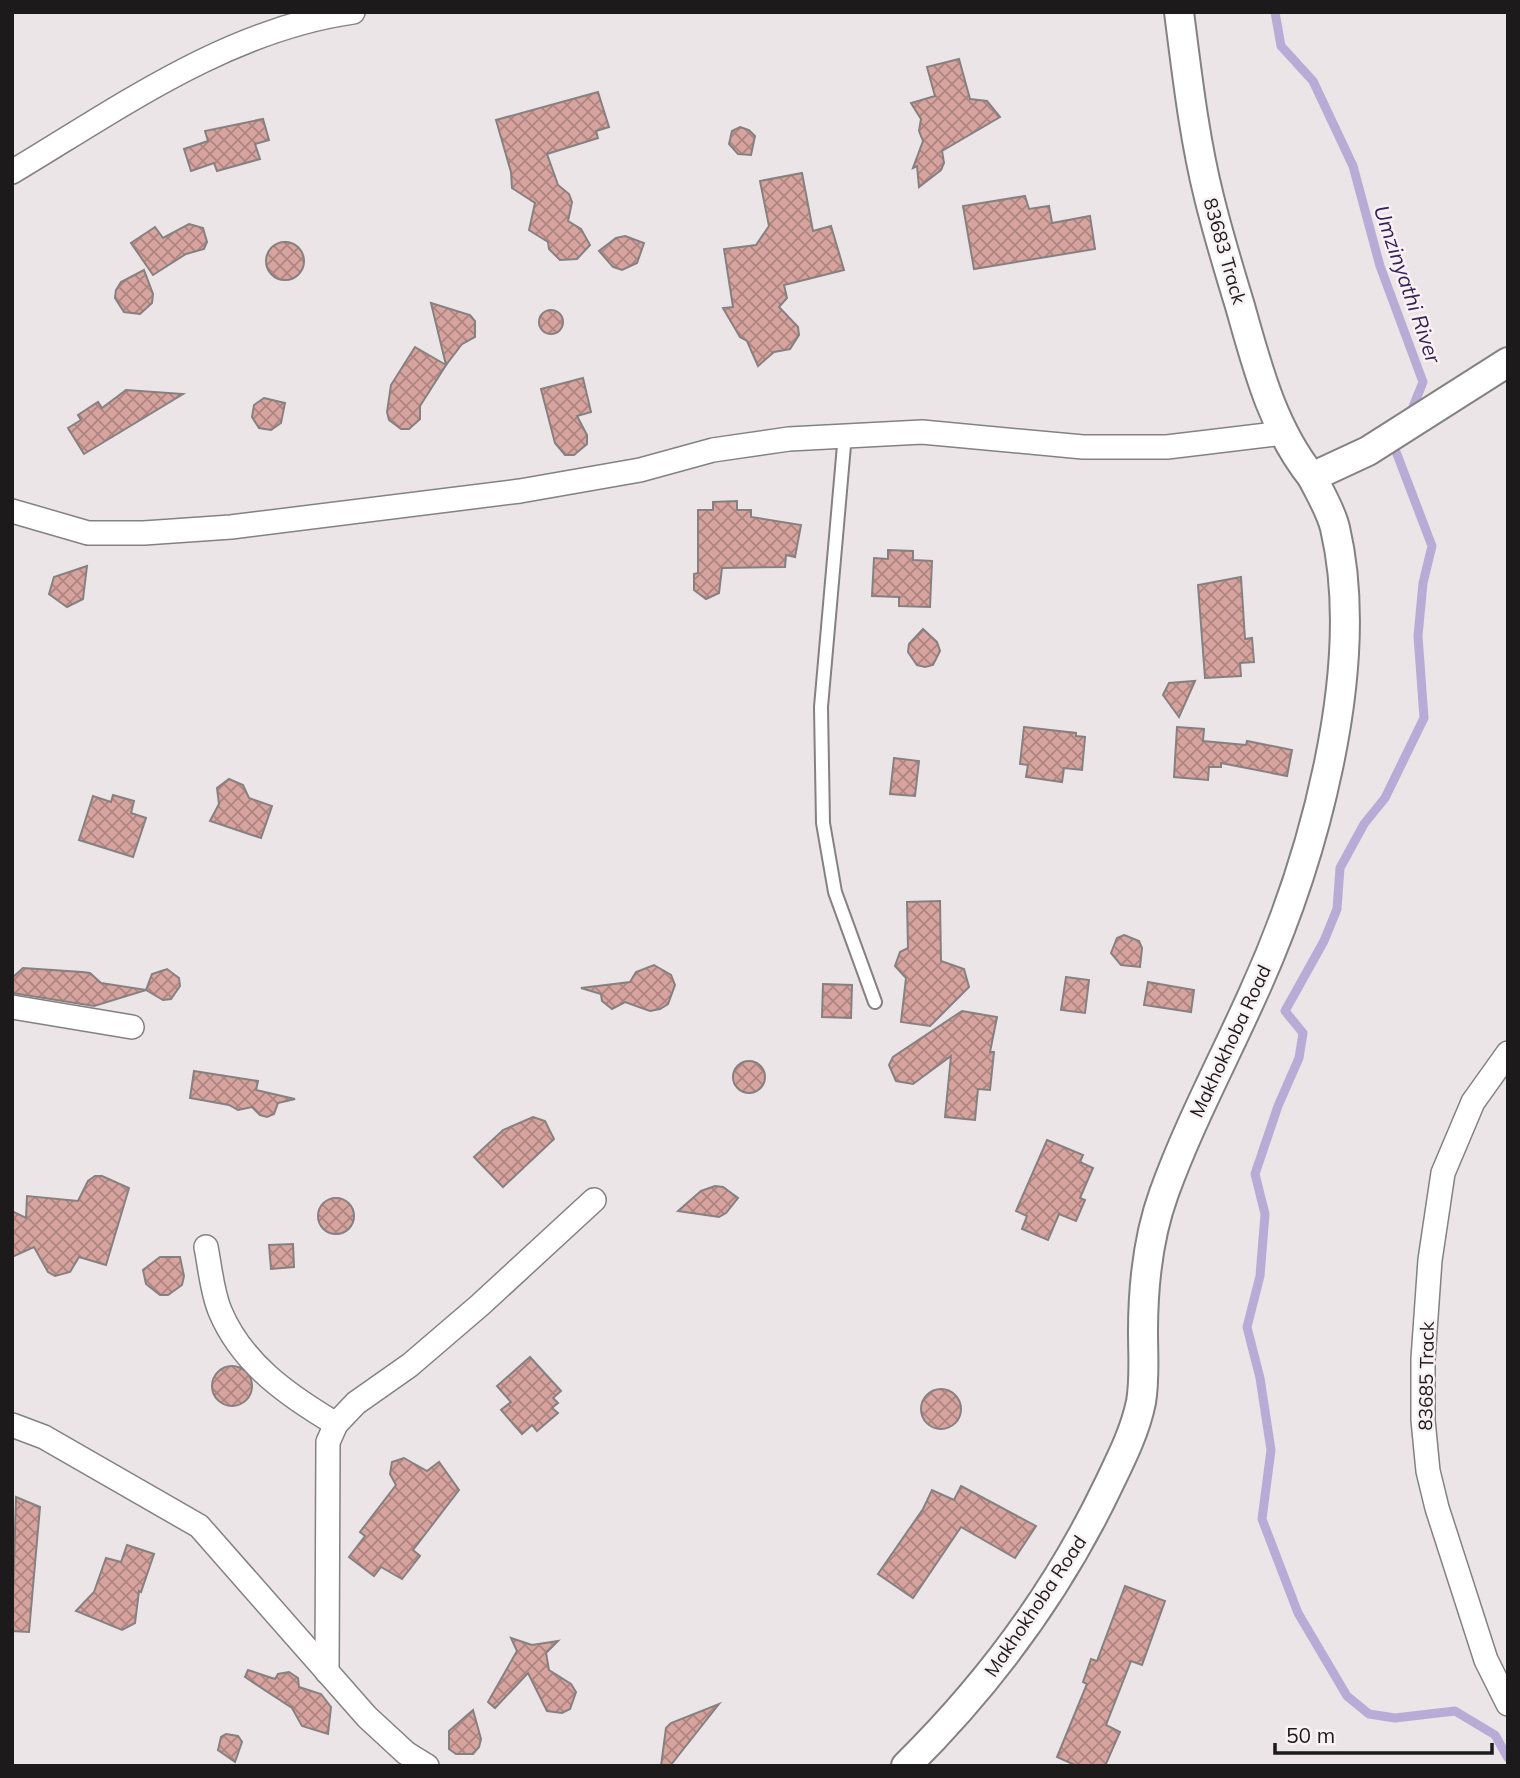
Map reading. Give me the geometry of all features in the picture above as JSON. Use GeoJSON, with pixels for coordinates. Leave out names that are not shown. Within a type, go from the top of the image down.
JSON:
{"type":"FeatureCollection","features":[{"type":"Feature","properties":{"kind":"street"},"geometry":{"type":"LineString","coordinates":[[18,163],[203,61],[271,31],[353,12]]}},
{"type":"Feature","properties":{"kind":"street","name":"83683 Track"},"geometry":{"type":"LineString","coordinates":[[1180,12],[1188,86],[1208,195],[1259,377],[1295,456],[1312,477]]}},
{"type":"Feature","properties":{"kind":"street"},"geometry":{"type":"LineString","coordinates":[[1312,477],[1368,451],[1508,362]]}},
{"type":"Feature","properties":{"kind":"street"},"geometry":{"type":"LineString","coordinates":[[12,511],[88,533],[144,533],[231,527],[520,491],[640,470],[713,450],[845,434],[922,432],[1083,447],[1167,447],[1283,433]]}},
{"type":"Feature","properties":{"kind":"street","name":"Makhokhoba Road"},"geometry":{"type":"LineString","coordinates":[[906,1766],[947,1726],[991,1674],[1054,1584],[1087,1530],[1134,1424],[1140,1403],[1143,1374],[1145,1272],[1162,1198],[1188,1132],[1281,928],[1306,854],[1326,776],[1342,670],[1344,607],[1335,526],[1312,477]]}},
{"type":"Feature","properties":{"kind":"street"},"geometry":{"type":"LineString","coordinates":[[12,1007],[132,1027]]}},
{"type":"Feature","properties":{"kind":"street","name":"83685 Track"},"geometry":{"type":"LineString","coordinates":[[1508,1053],[1473,1102],[1443,1173],[1430,1260],[1423,1408],[1428,1471],[1437,1508],[1486,1660],[1508,1703]]}},
{"type":"Feature","properties":{"kind":"street"},"geometry":{"type":"LineString","coordinates":[[327,1672],[328,1443],[335,1424],[480,1305],[594,1200]]}},
{"type":"Feature","properties":{"kind":"street"},"geometry":{"type":"LineString","coordinates":[[206,1247],[219,1309],[234,1339],[261,1371],[294,1399],[335,1424]]}},
{"type":"Feature","properties":{"kind":"street"},"geometry":{"type":"LineString","coordinates":[[12,1425],[44,1437],[199,1525],[367,1717],[406,1754],[427,1766]]}},
{"type":"Feature","properties":{"kind":"lane"},"geometry":{"type":"LineString","coordinates":[[845,434],[821,707],[823,823],[835,892],[875,1002]]}},
{"type":"Feature","properties":{"kind":"building"},"geometry":{"type":"Polygon","coordinates":[[[959,59],[970,99],[987,101],[1000,117],[942,151],[944,163],[941,170],[919,187],[917,166],[913,168],[923,141],[919,131],[921,119],[911,103],[935,96],[927,67],[959,59]]]}},
{"type":"Feature","properties":{"kind":"building"},"geometry":{"type":"Polygon","coordinates":[[[598,92],[609,127],[596,131],[598,138],[547,154],[558,185],[569,194],[572,202],[568,221],[581,229],[590,245],[577,259],[560,260],[549,249],[548,242],[529,230],[535,203],[512,188],[511,172],[496,120],[598,92]]]}},
{"type":"Feature","properties":{"kind":"building"},"geometry":{"type":"Polygon","coordinates":[[[263,119],[269,140],[255,144],[260,159],[217,171],[214,163],[191,171],[184,149],[208,141],[205,131],[263,119]]]}},
{"type":"Feature","properties":{"kind":"building"},"geometry":{"type":"Polygon","coordinates":[[[740,127],[755,136],[751,155],[738,154],[729,144],[732,131],[740,127]]]}},
{"type":"Feature","properties":{"kind":"building"},"geometry":{"type":"Polygon","coordinates":[[[802,173],[813,231],[831,226],[844,270],[784,285],[787,298],[779,307],[798,327],[799,335],[790,349],[774,352],[758,366],[747,341],[740,337],[723,308],[733,307],[724,249],[756,245],[769,226],[760,181],[802,173]]]}},
{"type":"Feature","properties":{"kind":"building"},"geometry":{"type":"Polygon","coordinates":[[[1025,196],[1029,209],[1049,206],[1052,223],[1090,216],[1095,249],[974,269],[963,206],[1025,196]]]}},
{"type":"Feature","properties":{"kind":"building"},"geometry":{"type":"Polygon","coordinates":[[[189,224],[203,228],[207,242],[204,249],[186,254],[153,275],[131,243],[155,227],[163,238],[189,224]]]}},
{"type":"Feature","properties":{"kind":"building"},"geometry":{"type":"Polygon","coordinates":[[[625,236],[644,243],[637,263],[622,270],[613,267],[599,251],[616,238],[625,236]]]}},
{"type":"Feature","properties":{"kind":"building"},"geometry":{"type":"Polygon","coordinates":[[[285,242],[298,248],[304,261],[298,274],[285,280],[272,274],[266,261],[272,248],[285,242]]]}},
{"type":"Feature","properties":{"kind":"building"},"geometry":{"type":"Polygon","coordinates":[[[144,270],[153,294],[152,303],[140,314],[124,312],[115,298],[116,290],[121,282],[144,270]]]}},
{"type":"Feature","properties":{"kind":"building"},"geometry":{"type":"Polygon","coordinates":[[[431,303],[470,315],[475,321],[475,337],[462,344],[446,365],[431,303]]]}},
{"type":"Feature","properties":{"kind":"building"},"geometry":{"type":"Polygon","coordinates":[[[551,310],[560,313],[563,322],[560,331],[551,334],[542,331],[539,322],[542,313],[551,310]]]}},
{"type":"Feature","properties":{"kind":"building"},"geometry":{"type":"Polygon","coordinates":[[[415,347],[446,365],[420,406],[420,419],[409,429],[401,429],[389,420],[387,412],[391,385],[415,347]]]}},
{"type":"Feature","properties":{"kind":"building"},"geometry":{"type":"Polygon","coordinates":[[[583,378],[591,412],[577,416],[587,435],[587,444],[574,455],[565,455],[555,443],[541,389],[583,378]]]}},
{"type":"Feature","properties":{"kind":"building"},"geometry":{"type":"Polygon","coordinates":[[[126,390],[183,394],[84,454],[68,428],[81,420],[78,415],[98,402],[102,408],[126,390]]]}},
{"type":"Feature","properties":{"kind":"building"},"geometry":{"type":"Polygon","coordinates":[[[264,398],[285,403],[281,423],[271,430],[259,428],[252,417],[254,405],[264,398]]]}},
{"type":"Feature","properties":{"kind":"building"},"geometry":{"type":"Polygon","coordinates":[[[737,501],[737,510],[751,510],[751,517],[801,525],[795,557],[786,555],[785,567],[722,568],[719,593],[706,599],[694,590],[694,574],[698,573],[698,510],[713,510],[713,502],[737,501]]]}},
{"type":"Feature","properties":{"kind":"building"},"geometry":{"type":"Polygon","coordinates":[[[888,550],[913,551],[913,560],[932,561],[930,607],[899,606],[899,597],[872,596],[874,558],[888,559],[888,550]]]}},
{"type":"Feature","properties":{"kind":"building"},"geometry":{"type":"Polygon","coordinates":[[[87,566],[83,599],[67,607],[49,594],[54,577],[87,566]]]}},
{"type":"Feature","properties":{"kind":"building"},"geometry":{"type":"Polygon","coordinates":[[[1241,577],[1245,639],[1252,638],[1254,662],[1240,663],[1241,676],[1205,678],[1198,585],[1241,577]]]}},
{"type":"Feature","properties":{"kind":"building"},"geometry":{"type":"Polygon","coordinates":[[[923,629],[937,642],[940,651],[933,665],[925,667],[917,665],[908,652],[909,644],[923,629]]]}},
{"type":"Feature","properties":{"kind":"building"},"geometry":{"type":"Polygon","coordinates":[[[1195,681],[1179,717],[1163,695],[1169,683],[1195,681]]]}},
{"type":"Feature","properties":{"kind":"building"},"geometry":{"type":"Polygon","coordinates":[[[1024,727],[1076,733],[1076,736],[1085,737],[1082,770],[1064,768],[1062,782],[1026,777],[1028,765],[1020,764],[1024,727]]]}},
{"type":"Feature","properties":{"kind":"building"},"geometry":{"type":"Polygon","coordinates":[[[1177,727],[1204,729],[1203,741],[1246,745],[1247,741],[1292,750],[1287,776],[1221,763],[1221,767],[1209,767],[1208,780],[1174,777],[1177,727]]]}},
{"type":"Feature","properties":{"kind":"building"},"geometry":{"type":"Polygon","coordinates":[[[894,758],[919,761],[915,796],[890,794],[894,758]]]}},
{"type":"Feature","properties":{"kind":"building"},"geometry":{"type":"Polygon","coordinates":[[[229,779],[243,785],[249,798],[272,806],[261,838],[210,821],[219,804],[217,788],[229,779]]]}},
{"type":"Feature","properties":{"kind":"building"},"geometry":{"type":"Polygon","coordinates":[[[113,795],[134,801],[131,813],[146,818],[133,857],[79,840],[93,796],[111,802],[113,795]]]}},
{"type":"Feature","properties":{"kind":"building"},"geometry":{"type":"Polygon","coordinates":[[[940,901],[941,961],[964,969],[969,987],[930,1026],[901,1022],[906,978],[895,966],[900,952],[908,948],[907,902],[940,901]]]}},
{"type":"Feature","properties":{"kind":"building"},"geometry":{"type":"Polygon","coordinates":[[[1124,935],[1139,941],[1142,948],[1140,967],[1121,965],[1111,953],[1117,938],[1124,935]]]}},
{"type":"Feature","properties":{"kind":"building"},"geometry":{"type":"Polygon","coordinates":[[[654,965],[671,975],[675,985],[668,1004],[660,1009],[650,1011],[625,1002],[612,1009],[602,1001],[601,994],[581,988],[630,982],[636,972],[654,965]]]}},
{"type":"Feature","properties":{"kind":"building"},"geometry":{"type":"Polygon","coordinates":[[[23,968],[90,973],[101,983],[146,990],[94,1006],[12,993],[12,978],[23,968]]]}},
{"type":"Feature","properties":{"kind":"building"},"geometry":{"type":"Polygon","coordinates":[[[167,969],[179,978],[180,986],[171,999],[163,1000],[146,990],[152,974],[167,969]]]}},
{"type":"Feature","properties":{"kind":"building"},"geometry":{"type":"Polygon","coordinates":[[[1066,977],[1089,980],[1085,1013],[1061,1010],[1066,977]]]}},
{"type":"Feature","properties":{"kind":"building"},"geometry":{"type":"Polygon","coordinates":[[[1148,982],[1194,990],[1191,1012],[1144,1005],[1148,982]]]}},
{"type":"Feature","properties":{"kind":"building"},"geometry":{"type":"Polygon","coordinates":[[[823,984],[852,985],[851,1018],[822,1017],[823,984]]]}},
{"type":"Feature","properties":{"kind":"building"},"geometry":{"type":"Polygon","coordinates":[[[962,1011],[997,1017],[990,1052],[994,1052],[990,1090],[978,1089],[975,1120],[945,1117],[951,1056],[913,1084],[896,1081],[889,1065],[893,1057],[962,1011]]]}},
{"type":"Feature","properties":{"kind":"building"},"geometry":{"type":"Polygon","coordinates":[[[749,1061],[760,1066],[765,1077],[760,1088],[749,1093],[738,1088],[733,1077],[738,1066],[749,1061]]]}},
{"type":"Feature","properties":{"kind":"building"},"geometry":{"type":"Polygon","coordinates":[[[194,1071],[258,1081],[256,1090],[295,1099],[278,1103],[274,1114],[267,1117],[260,1115],[252,1107],[238,1110],[229,1105],[190,1098],[194,1071]]]}},
{"type":"Feature","properties":{"kind":"building"},"geometry":{"type":"Polygon","coordinates":[[[533,1117],[545,1121],[554,1139],[503,1187],[474,1157],[503,1130],[533,1117]]]}},
{"type":"Feature","properties":{"kind":"building"},"geometry":{"type":"Polygon","coordinates":[[[1047,1140],[1083,1155],[1080,1162],[1093,1168],[1080,1198],[1085,1200],[1076,1221],[1059,1214],[1048,1240],[1022,1229],[1027,1216],[1016,1211],[1047,1140]]]}},
{"type":"Feature","properties":{"kind":"building"},"geometry":{"type":"Polygon","coordinates":[[[95,1176],[102,1176],[129,1188],[106,1265],[79,1257],[70,1272],[55,1276],[48,1272],[34,1247],[12,1257],[12,1211],[26,1218],[27,1196],[78,1201],[88,1181],[95,1176]]]}},
{"type":"Feature","properties":{"kind":"building"},"geometry":{"type":"Polygon","coordinates":[[[715,1186],[723,1187],[738,1198],[726,1213],[719,1217],[678,1211],[701,1191],[715,1186]]]}},
{"type":"Feature","properties":{"kind":"building"},"geometry":{"type":"Polygon","coordinates":[[[336,1198],[349,1203],[354,1216],[349,1229],[336,1234],[323,1229],[318,1216],[323,1203],[336,1198]]]}},
{"type":"Feature","properties":{"kind":"building"},"geometry":{"type":"Polygon","coordinates":[[[293,1244],[294,1267],[271,1269],[269,1245],[293,1244]]]}},
{"type":"Feature","properties":{"kind":"building"},"geometry":{"type":"Polygon","coordinates":[[[160,1257],[180,1257],[184,1276],[182,1285],[168,1295],[160,1295],[146,1284],[143,1270],[160,1257]]]}},
{"type":"Feature","properties":{"kind":"building"},"geometry":{"type":"Polygon","coordinates":[[[530,1357],[561,1391],[553,1398],[558,1403],[552,1408],[558,1413],[537,1431],[532,1425],[522,1434],[501,1410],[511,1402],[497,1386],[530,1357]]]}},
{"type":"Feature","properties":{"kind":"building"},"geometry":{"type":"Polygon","coordinates":[[[232,1366],[246,1372],[252,1386],[246,1400],[232,1406],[218,1400],[212,1386],[218,1372],[232,1366]]]}},
{"type":"Feature","properties":{"kind":"building"},"geometry":{"type":"Polygon","coordinates":[[[941,1389],[955,1395],[961,1409],[955,1423],[941,1429],[927,1423],[921,1409],[927,1395],[941,1389]]]}},
{"type":"Feature","properties":{"kind":"building"},"geometry":{"type":"Polygon","coordinates":[[[404,1458],[427,1471],[439,1462],[459,1490],[413,1550],[420,1556],[402,1579],[381,1567],[374,1576],[349,1557],[365,1536],[360,1532],[396,1485],[390,1474],[392,1462],[404,1458]]]}},
{"type":"Feature","properties":{"kind":"building"},"geometry":{"type":"Polygon","coordinates":[[[961,1486],[1036,1526],[1015,1558],[961,1527],[913,1598],[878,1574],[923,1509],[932,1490],[954,1500],[961,1486]]]}},
{"type":"Feature","properties":{"kind":"building"},"geometry":{"type":"Polygon","coordinates":[[[16,1497],[40,1507],[29,1632],[12,1631],[16,1497]]]}},
{"type":"Feature","properties":{"kind":"building"},"geometry":{"type":"Polygon","coordinates":[[[127,1545],[154,1554],[141,1592],[139,1591],[135,1623],[122,1630],[76,1611],[94,1592],[106,1558],[121,1562],[127,1545]]]}},
{"type":"Feature","properties":{"kind":"building"},"geometry":{"type":"Polygon","coordinates":[[[1125,1586],[1165,1601],[1142,1665],[1131,1661],[1106,1725],[1120,1732],[1105,1766],[1077,1766],[1057,1757],[1087,1684],[1083,1682],[1091,1659],[1097,1661],[1125,1586]]]}},
{"type":"Feature","properties":{"kind":"building"},"geometry":{"type":"Polygon","coordinates":[[[511,1638],[532,1645],[558,1641],[546,1653],[549,1670],[571,1684],[576,1692],[570,1709],[562,1713],[547,1711],[528,1673],[495,1708],[488,1702],[517,1651],[511,1638]]]}},
{"type":"Feature","properties":{"kind":"building"},"geometry":{"type":"Polygon","coordinates":[[[248,1670],[275,1679],[278,1674],[289,1672],[298,1678],[299,1687],[321,1694],[331,1707],[328,1734],[302,1726],[292,1708],[245,1677],[248,1670]]]}},
{"type":"Feature","properties":{"kind":"building"},"geometry":{"type":"Polygon","coordinates":[[[719,1704],[670,1766],[661,1766],[666,1728],[671,1723],[719,1704]]]}},
{"type":"Feature","properties":{"kind":"building"},"geometry":{"type":"Polygon","coordinates":[[[473,1710],[481,1739],[479,1747],[473,1754],[456,1754],[449,1749],[449,1731],[473,1710]]]}},
{"type":"Feature","properties":{"kind":"building"},"geometry":{"type":"Polygon","coordinates":[[[226,1734],[238,1736],[242,1742],[235,1762],[218,1750],[221,1737],[226,1734]]]}},
{"type":"Feature","properties":{"kind":"waterway","name":"Umzinyathi River"},"geometry":{"type":"LineString","coordinates":[[1275,12],[1281,46],[1313,81],[1353,166],[1380,266],[1423,382],[1409,417]]}},
{"type":"Feature","properties":{"kind":"waterway","name":"Umzinyathi River"},"geometry":{"type":"LineString","coordinates":[[1399,439],[1395,449],[1432,546],[1423,583],[1418,636],[1424,718],[1385,798],[1364,824],[1340,868],[1337,909],[1324,941],[1285,1011],[1303,1033],[1299,1058],[1278,1106],[1255,1174],[1265,1214],[1260,1276],[1247,1327],[1260,1378],[1271,1450],[1262,1519],[1298,1613],[1347,1696],[1369,1714],[1395,1718],[1455,1711],[1495,1735],[1508,1758]]}}]}
